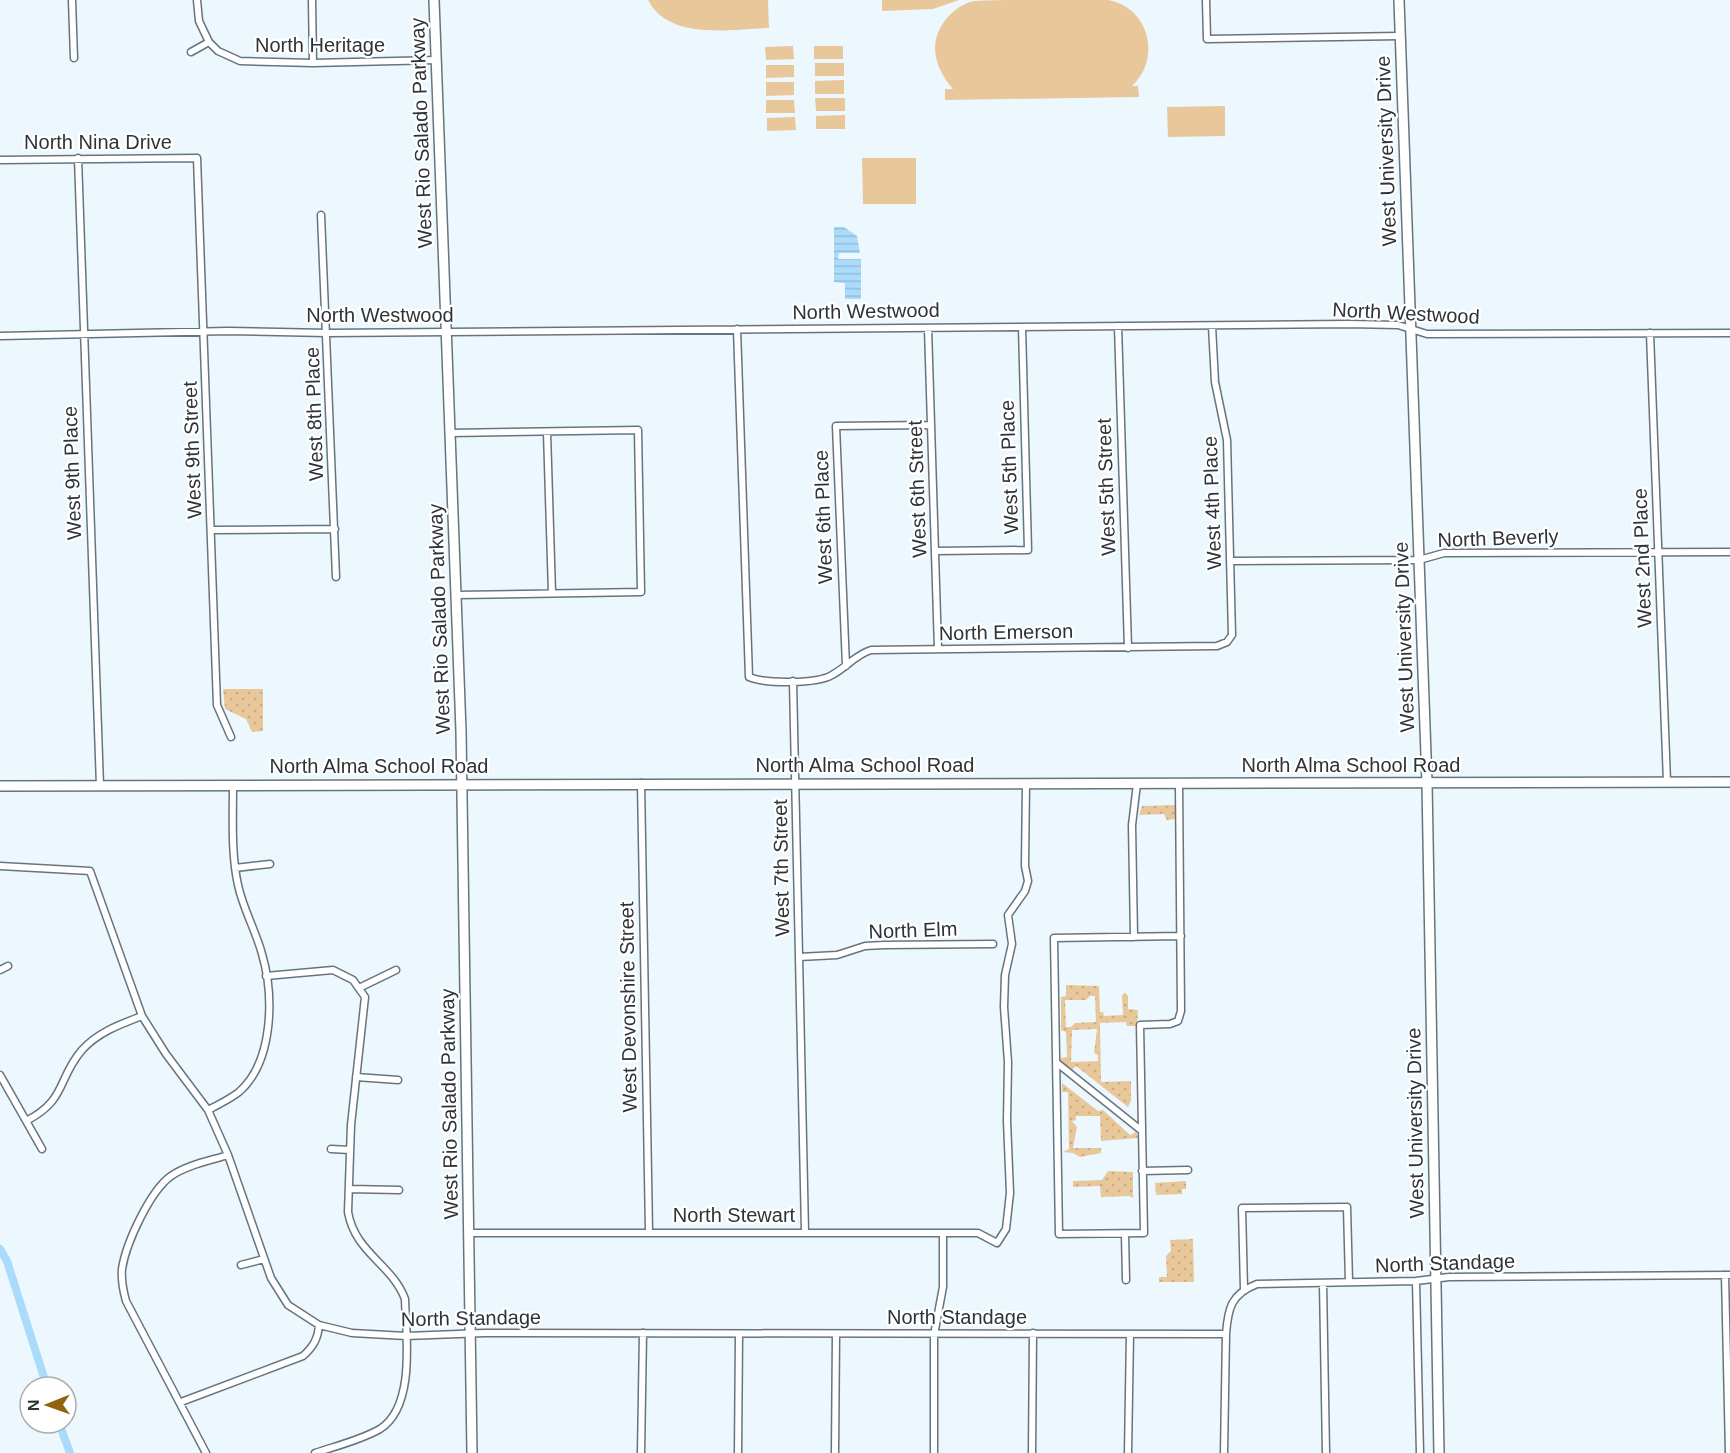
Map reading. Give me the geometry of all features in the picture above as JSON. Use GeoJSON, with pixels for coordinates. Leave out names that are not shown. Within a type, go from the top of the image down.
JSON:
{"type":"FeatureCollection","features":[{"type":"Feature","properties":{"kind":"main road","name":"West Rio Salado Parkway"},"geometry":{"type":"LineString","coordinates":[[434,0],[463,783],[472,1453]]}},
{"type":"Feature","properties":{"kind":"main road","name":"West University Drive"},"geometry":{"type":"LineString","coordinates":[[1399,0],[1427,783],[1439,1453]]}},
{"type":"Feature","properties":{"kind":"main road","name":"North Alma School Road"},"geometry":{"type":"LineString","coordinates":[[0,786],[463,783],[1730,782]]}},
{"type":"Feature","properties":{"kind":"street"},"geometry":{"type":"LineString","coordinates":[[72,0],[74,58]]}},
{"type":"Feature","properties":{"kind":"street"},"geometry":{"type":"LineString","coordinates":[[191,52],[209,42],[199,21],[197,0]]}},
{"type":"Feature","properties":{"kind":"street"},"geometry":{"type":"LineString","coordinates":[[312,0],[313,63]]}},
{"type":"Feature","properties":{"kind":"street"},"geometry":{"type":"LineString","coordinates":[[1206,0],[1207,39],[1400,36]]}},
{"type":"Feature","properties":{"kind":"street","name":"North Heritage"},"geometry":{"type":"LineString","coordinates":[[209,42],[218,51],[240,61],[313,63],[436,60]]}},
{"type":"Feature","properties":{"kind":"street","name":"West 9th Place"},"geometry":{"type":"LineString","coordinates":[[78,158],[100,786]]}},
{"type":"Feature","properties":{"kind":"street","name":"North Nina Drive"},"geometry":{"type":"LineString","coordinates":[[0,160],[197,158]]}},
{"type":"Feature","properties":{"kind":"street","name":"West 9th Street"},"geometry":{"type":"LineString","coordinates":[[197,158],[217,705],[231,737]]}},
{"type":"Feature","properties":{"kind":"street","name":"West 8th Place"},"geometry":{"type":"LineString","coordinates":[[321,214],[336,577]]}},
{"type":"Feature","properties":{"kind":"street","name":"North Westwood"},"geometry":{"type":"LineString","coordinates":[[0,336],[204,332],[327,333],[1384,324],[1411,328],[1425,334],[1730,333]]}},
{"type":"Feature","properties":{"kind":"street","name":"West 5th Street"},"geometry":{"type":"LineString","coordinates":[[1118,326],[1128,648]]}},
{"type":"Feature","properties":{"kind":"street","name":"West 4th Place"},"geometry":{"type":"LineString","coordinates":[[1212,326],[1215,382],[1227,440],[1232,561],[1232,635],[1227,642]]}},
{"type":"Feature","properties":{"kind":"street","name":"West 5th Place"},"geometry":{"type":"LineString","coordinates":[[935,551],[1028,550],[1022,327]]}},
{"type":"Feature","properties":{"kind":"street","name":"West 6th Street"},"geometry":{"type":"LineString","coordinates":[[928,328],[938,649]]}},
{"type":"Feature","properties":{"kind":"street"},"geometry":{"type":"LineString","coordinates":[[737,329],[749,677],[758,681],[793,681]]}},
{"type":"Feature","properties":{"kind":"street","name":"West 2nd Place"},"geometry":{"type":"LineString","coordinates":[[1650,333],[1667,782]]}},
{"type":"Feature","properties":{"kind":"street","name":"West 6th Place"},"geometry":{"type":"LineString","coordinates":[[846,666],[836,426],[931,425]]}},
{"type":"Feature","properties":{"kind":"street"},"geometry":{"type":"LineString","coordinates":[[450,433],[638,430],[641,592],[457,595]]}},
{"type":"Feature","properties":{"kind":"street"},"geometry":{"type":"LineString","coordinates":[[547,432],[552,593]]}},
{"type":"Feature","properties":{"kind":"street"},"geometry":{"type":"LineString","coordinates":[[212,530],[335,529]]}},
{"type":"Feature","properties":{"kind":"street","name":"North Beverly"},"geometry":{"type":"LineString","coordinates":[[1232,561],[1419,560],[1444,553],[1730,552]]}},
{"type":"Feature","properties":{"kind":"street","name":"North Emerson"},"geometry":{"type":"LineString","coordinates":[[793,681],[830,677],[859,654],[871,650],[1217,646],[1227,642]]}},
{"type":"Feature","properties":{"kind":"street","name":"West 7th Street"},"geometry":{"type":"LineString","coordinates":[[793,681],[805,1232]]}},
{"type":"Feature","properties":{"kind":"street","name":"West Devonshire Street"},"geometry":{"type":"LineString","coordinates":[[641,783],[649,1231]]}},
{"type":"Feature","properties":{"kind":"street","name":"North Stewart"},"geometry":{"type":"LineString","coordinates":[[469,1233],[649,1231],[978,1233],[997,1243],[1006,1229],[1010,1193],[1005,975],[1012,944],[1008,915],[1025,891],[1028,881],[1025,866],[1026,784]]}},
{"type":"Feature","properties":{"kind":"street"},"geometry":{"type":"LineString","coordinates":[[1134,937],[1132,825],[1137,784]]}},
{"type":"Feature","properties":{"kind":"street"},"geometry":{"type":"LineString","coordinates":[[1179,784],[1181,936],[1181,1011],[1178,1021],[1140,1025],[1144,1233],[1059,1234],[1054,938],[1181,936]]}},
{"type":"Feature","properties":{"kind":"street"},"geometry":{"type":"LineString","coordinates":[[208,1110],[240,1091],[263,1055],[266,1033],[266,976],[263,957],[238,887],[235,868],[233,785]]}},
{"type":"Feature","properties":{"kind":"street"},"geometry":{"type":"LineString","coordinates":[[235,868],[270,864]]}},
{"type":"Feature","properties":{"kind":"street","name":"North Standage"},"geometry":{"type":"LineString","coordinates":[[0,866],[90,871],[142,1016],[166,1054],[208,1110],[228,1155],[271,1278],[288,1305],[319,1325],[352,1333],[406,1336],[472,1333],[1226,1334]]}},
{"type":"Feature","properties":{"kind":"street","name":"North Elm"},"geometry":{"type":"LineString","coordinates":[[799,957],[837,955],[866,946],[993,944]]}},
{"type":"Feature","properties":{"kind":"street"},"geometry":{"type":"LineString","coordinates":[[0,970],[8,966]]}},
{"type":"Feature","properties":{"kind":"street"},"geometry":{"type":"LineString","coordinates":[[266,976],[333,970],[346,974],[365,998],[350,1150],[348,1212],[355,1235],[363,1247],[400,1284],[405,1299],[404,1390],[390,1419],[380,1428],[315,1453]]}},
{"type":"Feature","properties":{"kind":"street"},"geometry":{"type":"LineString","coordinates":[[359,988],[396,970]]}},
{"type":"Feature","properties":{"kind":"street"},"geometry":{"type":"LineString","coordinates":[[26,1121],[42,1113],[52,1103],[83,1049],[113,1028],[142,1016]]}},
{"type":"Feature","properties":{"kind":"street"},"geometry":{"type":"LineString","coordinates":[[1057,1062],[1142,1131]]}},
{"type":"Feature","properties":{"kind":"street"},"geometry":{"type":"LineString","coordinates":[[0,1075],[42,1149]]}},
{"type":"Feature","properties":{"kind":"street"},"geometry":{"type":"LineString","coordinates":[[356,1077],[398,1080]]}},
{"type":"Feature","properties":{"kind":"street"},"geometry":{"type":"LineString","coordinates":[[331,1149],[350,1150]]}},
{"type":"Feature","properties":{"kind":"street"},"geometry":{"type":"LineString","coordinates":[[206,1453],[126,1301],[122,1285],[122,1269],[132,1239],[159,1188],[170,1177],[183,1170],[228,1155]]}},
{"type":"Feature","properties":{"kind":"street"},"geometry":{"type":"LineString","coordinates":[[1142,1171],[1188,1170]]}},
{"type":"Feature","properties":{"kind":"street"},"geometry":{"type":"LineString","coordinates":[[349,1189],[399,1190]]}},
{"type":"Feature","properties":{"kind":"street"},"geometry":{"type":"LineString","coordinates":[[1224,1453],[1226,1334],[1232,1304],[1244,1289],[1242,1208],[1347,1207],[1349,1282]]}},
{"type":"Feature","properties":{"kind":"street"},"geometry":{"type":"LineString","coordinates":[[934,1453],[934,1335],[943,1287],[943,1234]]}},
{"type":"Feature","properties":{"kind":"street"},"geometry":{"type":"LineString","coordinates":[[1125,1234],[1126,1280]]}},
{"type":"Feature","properties":{"kind":"street"},"geometry":{"type":"LineString","coordinates":[[241,1265],[264,1259]]}},
{"type":"Feature","properties":{"kind":"street"},"geometry":{"type":"LineString","coordinates":[[1728,1275],[1729,1453]]}},
{"type":"Feature","properties":{"kind":"street","name":"North Standage"},"geometry":{"type":"LineString","coordinates":[[1244,1289],[1257,1284],[1416,1281],[1461,1277],[1728,1275]]}},
{"type":"Feature","properties":{"kind":"street"},"geometry":{"type":"LineString","coordinates":[[1416,1281],[1420,1453]]}},
{"type":"Feature","properties":{"kind":"street"},"geometry":{"type":"LineString","coordinates":[[1323,1282],[1326,1453]]}},
{"type":"Feature","properties":{"kind":"street"},"geometry":{"type":"LineString","coordinates":[[181,1402],[303,1356],[318,1337],[319,1325]]}},
{"type":"Feature","properties":{"kind":"street"},"geometry":{"type":"LineString","coordinates":[[641,1453],[643,1333]]}},
{"type":"Feature","properties":{"kind":"street"},"geometry":{"type":"LineString","coordinates":[[1032,1453],[1033,1333]]}},
{"type":"Feature","properties":{"kind":"street"},"geometry":{"type":"LineString","coordinates":[[738,1453],[739,1334]]}},
{"type":"Feature","properties":{"kind":"street"},"geometry":{"type":"LineString","coordinates":[[835,1453],[836,1334]]}},
{"type":"Feature","properties":{"kind":"street"},"geometry":{"type":"LineString","coordinates":[[1128,1453],[1130,1334]]}},
{"type":"Feature","properties":{"kind":"shaded area"},"geometry":{"type":"Polygon","coordinates":[[[648,0],[768,0],[769,28],[702,30],[685,27],[670,22],[658,13],[648,0]]]}},
{"type":"Feature","properties":{"kind":"shaded area"},"geometry":{"type":"Polygon","coordinates":[[[882,0],[959,0],[933,9],[882,11],[882,0]]]}},
{"type":"Feature","properties":{"kind":"shaded area"},"geometry":{"type":"Polygon","coordinates":[[[984,0],[1108,0],[1133,12],[1142,23],[1147,35],[1147,62],[1141,75],[1132,86],[1138,86],[1139,97],[945,100],[945,89],[953,89],[939,66],[935,53],[936,39],[945,20],[961,6],[984,0]]]}},
{"type":"Feature","properties":{"kind":"shaded area"},"geometry":{"type":"Polygon","coordinates":[[[793,46],[794,59],[766,60],[765,47],[793,46]]]}},
{"type":"Feature","properties":{"kind":"shaded area"},"geometry":{"type":"Polygon","coordinates":[[[814,46],[843,46],[843,59],[814,59],[814,46]]]}},
{"type":"Feature","properties":{"kind":"shaded area"},"geometry":{"type":"Polygon","coordinates":[[[815,63],[844,63],[844,76],[815,76],[815,63]]]}},
{"type":"Feature","properties":{"kind":"shaded area"},"geometry":{"type":"Polygon","coordinates":[[[766,65],[794,65],[794,77],[766,78],[766,65]]]}},
{"type":"Feature","properties":{"kind":"shaded area"},"geometry":{"type":"Polygon","coordinates":[[[844,80],[844,94],[815,94],[815,81],[844,80]]]}},
{"type":"Feature","properties":{"kind":"shaded area"},"geometry":{"type":"Polygon","coordinates":[[[766,82],[794,82],[794,95],[766,96],[766,82]]]}},
{"type":"Feature","properties":{"kind":"shaded area"},"geometry":{"type":"Polygon","coordinates":[[[815,98],[845,98],[845,111],[816,111],[815,98]]]}},
{"type":"Feature","properties":{"kind":"shaded area"},"geometry":{"type":"Polygon","coordinates":[[[766,100],[794,100],[795,113],[766,113],[766,100]]]}},
{"type":"Feature","properties":{"kind":"shaded area"},"geometry":{"type":"Polygon","coordinates":[[[1225,106],[1225,136],[1168,137],[1167,107],[1225,106]]]}},
{"type":"Feature","properties":{"kind":"shaded area"},"geometry":{"type":"Polygon","coordinates":[[[845,115],[845,129],[816,129],[816,116],[845,115]]]}},
{"type":"Feature","properties":{"kind":"shaded area"},"geometry":{"type":"Polygon","coordinates":[[[795,117],[796,130],[767,131],[767,118],[795,117]]]}},
{"type":"Feature","properties":{"kind":"shaded area"},"geometry":{"type":"Polygon","coordinates":[[[862,158],[916,158],[916,204],[863,204],[862,158]]]}},
{"type":"Feature","properties":{"kind":"shaded area"},"geometry":{"type":"Polygon","coordinates":[[[223,689],[263,689],[263,731],[252,732],[246,719],[225,709],[223,689]]]}},
{"type":"Feature","properties":{"kind":"shaded area"},"geometry":{"type":"Polygon","coordinates":[[[1175,805],[1175,819],[1167,820],[1164,814],[1139,815],[1142,806],[1175,805]]]}},
{"type":"Feature","properties":{"kind":"shaded area"},"geometry":{"type":"Polygon","coordinates":[[[1066,985],[1099,986],[1100,1012],[1103,1012],[1104,1016],[1123,1015],[1122,995],[1125,993],[1128,996],[1128,1009],[1138,1010],[1137,1026],[1127,1026],[1126,1022],[1100,1023],[1101,1082],[1131,1081],[1131,1101],[1128,1107],[1076,1066],[1072,1070],[1061,1061],[1061,1058],[1067,1057],[1066,1032],[1061,1030],[1061,997],[1066,996],[1066,985]],[[1090,996],[1086,1000],[1065,1000],[1066,1027],[1071,1027],[1075,1023],[1096,1022],[1095,996],[1090,996]],[[1097,1029],[1072,1030],[1071,1062],[1098,1061],[1098,1055],[1094,1053],[1097,1029]]]}},
{"type":"Feature","properties":{"kind":"shaded area"},"geometry":{"type":"Polygon","coordinates":[[[1062,1083],[1098,1111],[1103,1110],[1130,1135],[1136,1132],[1138,1138],[1101,1141],[1100,1116],[1076,1116],[1076,1120],[1072,1121],[1077,1127],[1073,1148],[1101,1148],[1101,1153],[1080,1157],[1073,1153],[1063,1152],[1069,1149],[1068,1092],[1062,1092],[1062,1083]]]}},
{"type":"Feature","properties":{"kind":"shaded area"},"geometry":{"type":"Polygon","coordinates":[[[1108,1171],[1133,1172],[1133,1198],[1129,1196],[1101,1197],[1100,1186],[1073,1187],[1073,1181],[1102,1180],[1108,1171]]]}},
{"type":"Feature","properties":{"kind":"shaded area"},"geometry":{"type":"Polygon","coordinates":[[[1186,1181],[1186,1189],[1182,1189],[1182,1194],[1156,1195],[1155,1183],[1186,1181]]]}},
{"type":"Feature","properties":{"kind":"shaded area"},"geometry":{"type":"Polygon","coordinates":[[[1193,1239],[1194,1282],[1159,1282],[1159,1277],[1167,1277],[1166,1256],[1171,1251],[1170,1240],[1193,1239]]]}},
{"type":"Feature","properties":{"kind":"water"},"geometry":{"type":"Polygon","coordinates":[[[834,227],[844,227],[857,236],[860,253],[839,253],[838,259],[861,259],[861,299],[845,299],[845,283],[834,282],[834,227]]]}},
{"type":"Feature","properties":{"kind":"waterway"},"geometry":{"type":"LineString","coordinates":[[0,1249],[7,1261],[43,1375]]}},
{"type":"Feature","properties":{"kind":"waterway"},"geometry":{"type":"LineString","coordinates":[[63,1435],[70,1453]]}}]}
